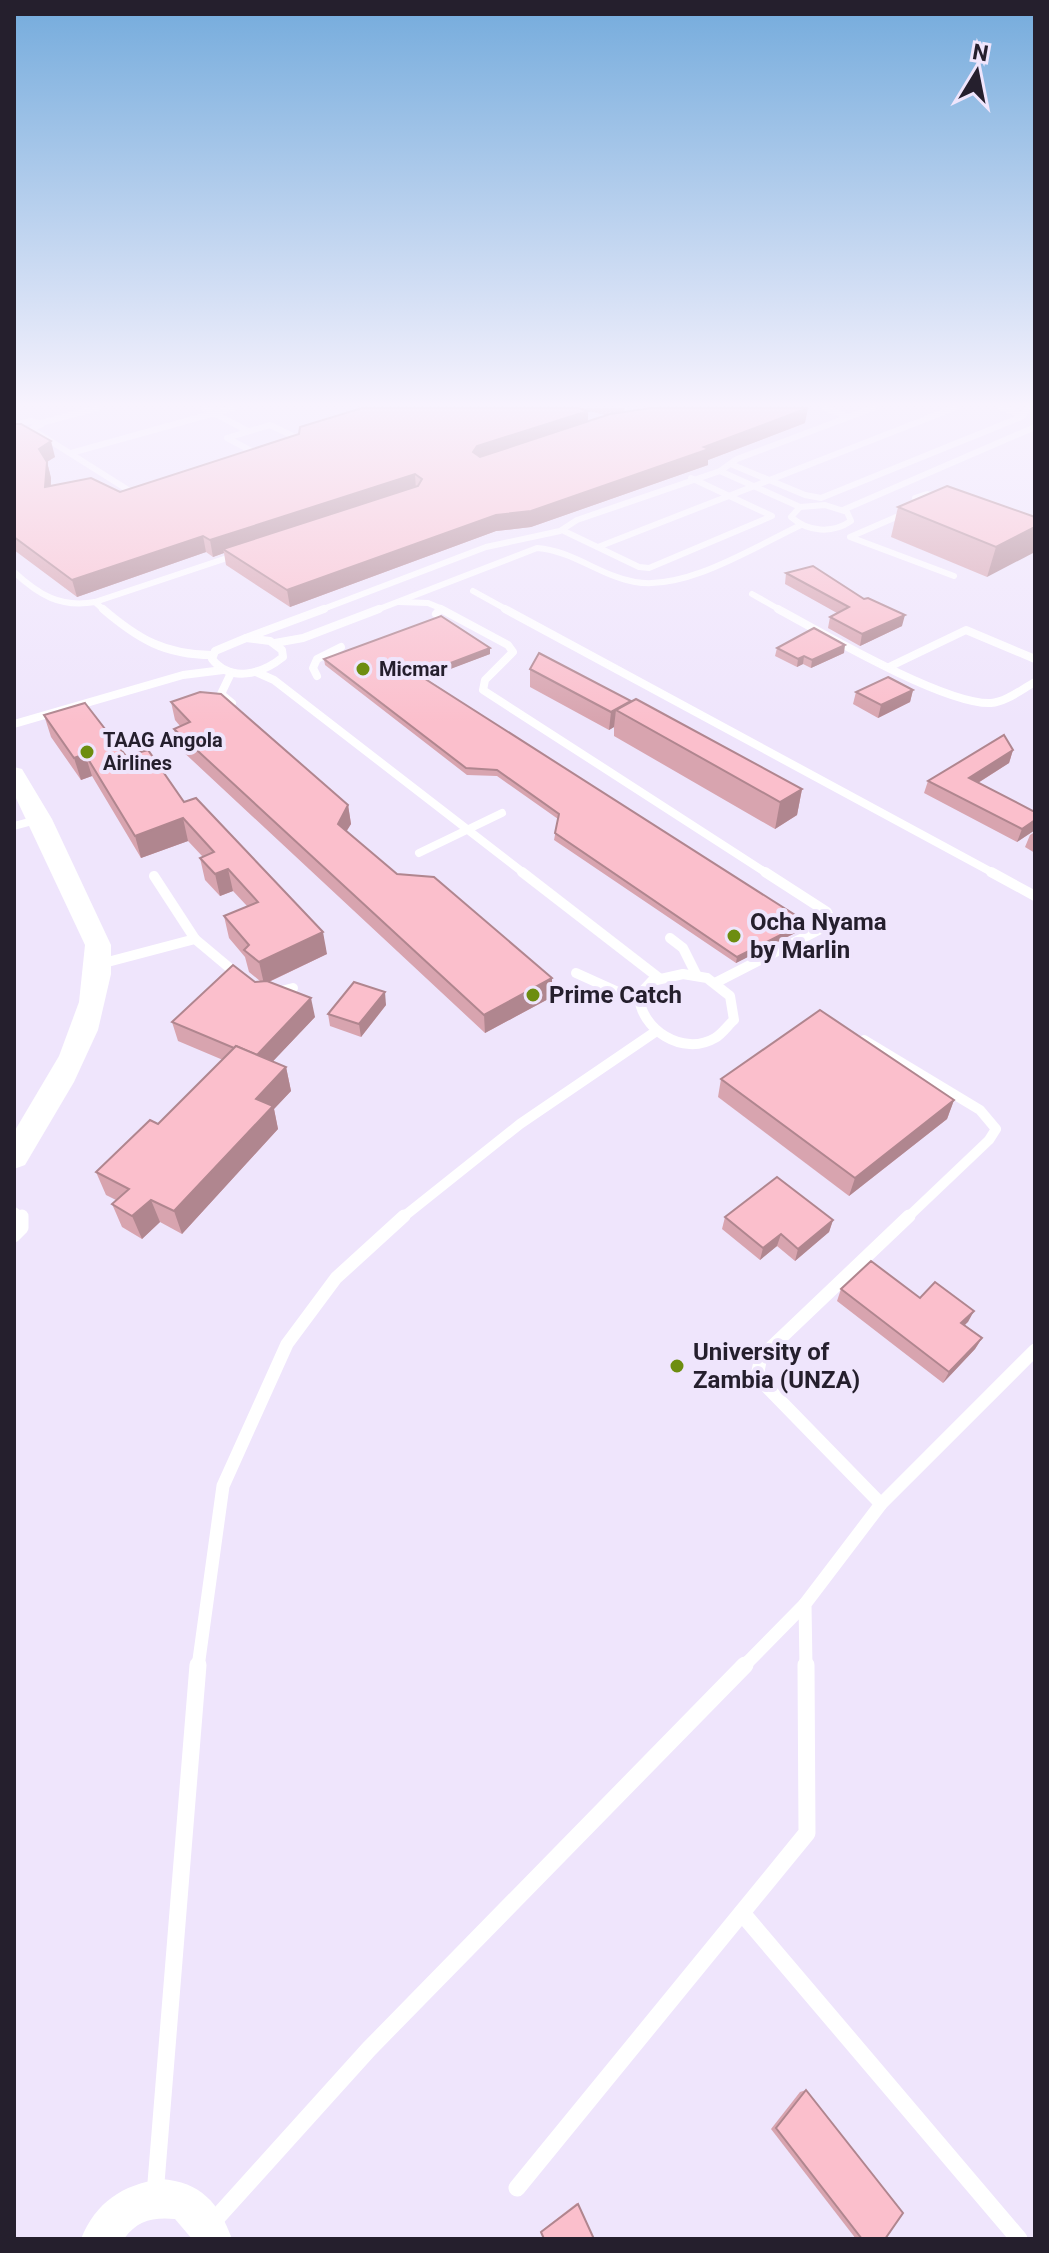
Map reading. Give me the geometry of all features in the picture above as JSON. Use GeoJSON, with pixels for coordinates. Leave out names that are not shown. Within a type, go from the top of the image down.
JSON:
{"type":"FeatureCollection","features":[{"type":"Feature","properties":{"kind":"main road"},"geometry":{"type":"LineString","coordinates":[[14,774],[40,819],[98,945],[99,964],[91,1018],[55,1091],[14,1157]]}},
{"type":"Feature","properties":{"kind":"street"},"geometry":{"type":"LineString","coordinates":[[101,2239],[118,2214],[155,2195],[187,2201],[210,2233]]}},
{"type":"Feature","properties":{"kind":"lane"},"geometry":{"type":"LineString","coordinates":[[183,675],[212,657],[225,644],[486,547],[564,531],[577,520],[599,513]]}},
{"type":"Feature","properties":{"kind":"lane"},"geometry":{"type":"LineString","coordinates":[[598,547],[684,513]]}},
{"type":"Feature","properties":{"kind":"lane"},"geometry":{"type":"LineString","coordinates":[[564,531],[639,567],[649,568],[772,516],[766,513]]}},
{"type":"Feature","properties":{"kind":"lane"},"geometry":{"type":"LineString","coordinates":[[794,513],[791,517],[801,525],[825,530],[843,527],[851,521]]}},
{"type":"Feature","properties":{"kind":"lane"},"geometry":{"type":"LineString","coordinates":[[847,513],[851,521]]}},
{"type":"Feature","properties":{"kind":"lane"},"geometry":{"type":"LineString","coordinates":[[906,513],[850,537],[954,576]]}},
{"type":"Feature","properties":{"kind":"lane"},"geometry":{"type":"LineString","coordinates":[[851,521],[868,528]]}},
{"type":"Feature","properties":{"kind":"lane"},"geometry":{"type":"LineString","coordinates":[[246,638],[275,643],[303,638],[537,548],[569,550],[632,582],[662,581],[695,572],[801,525]]}},
{"type":"Feature","properties":{"kind":"lane"},"geometry":{"type":"LineString","coordinates":[[843,527],[858,533]]}},
{"type":"Feature","properties":{"kind":"lane"},"geometry":{"type":"LineString","coordinates":[[14,572],[46,601],[77,606],[243,553]]}},
{"type":"Feature","properties":{"kind":"lane"},"geometry":{"type":"LineString","coordinates":[[473,591],[1035,896]]}},
{"type":"Feature","properties":{"kind":"lane"},"geometry":{"type":"LineString","coordinates":[[752,594],[889,667],[974,702],[991,703],[1035,682]]}},
{"type":"Feature","properties":{"kind":"lane"},"geometry":{"type":"LineString","coordinates":[[95,602],[143,644],[163,652],[212,657],[227,672]]}},
{"type":"Feature","properties":{"kind":"lane"},"geometry":{"type":"LineString","coordinates":[[390,603],[428,603],[438,611],[508,645],[513,652],[485,680],[483,690],[827,912],[832,923],[715,983]]}},
{"type":"Feature","properties":{"kind":"lane"},"geometry":{"type":"LineString","coordinates":[[335,633],[339,623]]}},
{"type":"Feature","properties":{"kind":"lane"},"geometry":{"type":"LineString","coordinates":[[889,667],[966,630],[1035,659]]}},
{"type":"Feature","properties":{"kind":"lane"},"geometry":{"type":"LineString","coordinates":[[274,680],[275,665],[283,653],[303,638]]}},
{"type":"Feature","properties":{"kind":"lane"},"geometry":{"type":"LineString","coordinates":[[275,643],[283,653]]}},
{"type":"Feature","properties":{"kind":"lane"},"geometry":{"type":"LineString","coordinates":[[317,676],[313,668],[327,653],[331,643]]}},
{"type":"Feature","properties":{"kind":"lane"},"geometry":{"type":"LineString","coordinates":[[327,653],[341,647]]}},
{"type":"Feature","properties":{"kind":"lane"},"geometry":{"type":"LineString","coordinates":[[14,726],[42,715],[183,675],[256,672],[275,665]]}},
{"type":"Feature","properties":{"kind":"lane"},"geometry":{"type":"LineString","coordinates":[[227,672],[221,694],[232,703]]}},
{"type":"Feature","properties":{"kind":"lane"},"geometry":{"type":"LineString","coordinates":[[256,672],[274,680],[659,978]]}},
{"type":"Feature","properties":{"kind":"lane"},"geometry":{"type":"LineString","coordinates":[[14,715],[42,715]]}},
{"type":"Feature","properties":{"kind":"lane"},"geometry":{"type":"LineString","coordinates":[[419,853],[502,813]]}},
{"type":"Feature","properties":{"kind":"lane"},"geometry":{"type":"LineString","coordinates":[[14,826],[40,819]]}},
{"type":"Feature","properties":{"kind":"lane"},"geometry":{"type":"LineString","coordinates":[[154,876],[195,939],[258,989],[293,988]]}},
{"type":"Feature","properties":{"kind":"lane"},"geometry":{"type":"LineString","coordinates":[[670,938],[683,948],[697,976]]}},
{"type":"Feature","properties":{"kind":"lane"},"geometry":{"type":"LineString","coordinates":[[99,964],[195,939]]}},
{"type":"Feature","properties":{"kind":"lane"},"geometry":{"type":"LineString","coordinates":[[576,973],[638,1001]]}},
{"type":"Feature","properties":{"kind":"lane"},"geometry":{"type":"LineString","coordinates":[[697,976],[715,983],[734,1004],[734,1020],[729,1028],[701,1041],[677,1040],[655,1032],[640,1016],[638,1001],[645,988],[659,978],[697,976]]}},
{"type":"Feature","properties":{"kind":"lane"},"geometry":{"type":"LineString","coordinates":[[155,2195],[196,1682],[223,1486],[287,1344],[336,1278],[403,1217],[520,1124],[655,1032]]}},
{"type":"Feature","properties":{"kind":"lane"},"geometry":{"type":"LineString","coordinates":[[864,1040],[980,1110],[992,1120],[996,1129],[989,1140],[761,1357],[758,1371],[765,1385],[881,1504]]}},
{"type":"Feature","properties":{"kind":"lane"},"geometry":{"type":"LineString","coordinates":[[14,1212],[22,1216],[22,1228],[14,1236]]}},
{"type":"Feature","properties":{"kind":"lane"},"geometry":{"type":"LineString","coordinates":[[210,2233],[369,2049],[805,1604],[881,1504],[1035,1350]]}},
{"type":"Feature","properties":{"kind":"lane"},"geometry":{"type":"LineString","coordinates":[[517,2188],[807,1833],[805,1604]]}},
{"type":"Feature","properties":{"kind":"lane"},"geometry":{"type":"LineString","coordinates":[[742,1913],[1019,2239]]}},
{"type":"Feature","properties":{"kind":"building"},"geometry":{"type":"Polygon","coordinates":[[[14,513],[293,513],[210,540],[203,536],[72,580],[14,537],[14,513]]]}},
{"type":"Feature","properties":{"kind":"building"},"geometry":{"type":"Polygon","coordinates":[[[334,513],[512,513],[496,515],[287,590],[223,549],[334,513]]]}},
{"type":"Feature","properties":{"kind":"building"},"geometry":{"type":"Polygon","coordinates":[[[913,513],[1024,513],[1035,517],[1035,527],[996,547],[913,513]]]}},
{"type":"Feature","properties":{"kind":"building"},"geometry":{"type":"Polygon","coordinates":[[[813,566],[864,599],[905,615],[862,634],[830,617],[849,607],[786,573],[813,566]]]}},
{"type":"Feature","properties":{"kind":"building"},"geometry":{"type":"Polygon","coordinates":[[[441,616],[490,648],[419,675],[806,922],[737,957],[555,833],[559,814],[497,770],[466,768],[324,659],[441,616]]]}},
{"type":"Feature","properties":{"kind":"building"},"geometry":{"type":"Polygon","coordinates":[[[814,628],[845,645],[812,660],[804,656],[798,659],[777,648],[814,628]]]}},
{"type":"Feature","properties":{"kind":"building"},"geometry":{"type":"Polygon","coordinates":[[[539,653],[631,701],[611,712],[530,669],[539,653]]]}},
{"type":"Feature","properties":{"kind":"building"},"geometry":{"type":"Polygon","coordinates":[[[888,677],[913,690],[881,705],[856,692],[888,677]]]}},
{"type":"Feature","properties":{"kind":"building"},"geometry":{"type":"Polygon","coordinates":[[[200,692],[221,694],[348,805],[338,824],[397,874],[434,877],[552,978],[484,1015],[174,729],[190,722],[171,702],[200,692]]]}},
{"type":"Feature","properties":{"kind":"building"},"geometry":{"type":"Polygon","coordinates":[[[636,699],[802,789],[780,802],[616,710],[636,699]]]}},
{"type":"Feature","properties":{"kind":"building"},"geometry":{"type":"Polygon","coordinates":[[[85,703],[126,756],[148,750],[184,802],[196,798],[323,932],[259,962],[244,950],[249,945],[224,916],[258,902],[228,869],[215,874],[200,858],[214,852],[183,818],[135,836],[85,754],[74,758],[44,715],[85,703]]]}},
{"type":"Feature","properties":{"kind":"building"},"geometry":{"type":"Polygon","coordinates":[[[1004,735],[1013,750],[969,778],[1035,812],[1035,820],[1022,829],[928,781],[1004,735]]]}},
{"type":"Feature","properties":{"kind":"building"},"geometry":{"type":"Polygon","coordinates":[[[233,965],[255,982],[267,981],[311,998],[257,1055],[172,1022],[233,965]]]}},
{"type":"Feature","properties":{"kind":"building"},"geometry":{"type":"Polygon","coordinates":[[[354,982],[385,992],[359,1024],[328,1014],[354,982]]]}},
{"type":"Feature","properties":{"kind":"building"},"geometry":{"type":"Polygon","coordinates":[[[820,1010],[954,1100],[855,1178],[721,1079],[820,1010]]]}},
{"type":"Feature","properties":{"kind":"building"},"geometry":{"type":"Polygon","coordinates":[[[236,1046],[286,1067],[256,1099],[273,1106],[174,1211],[151,1200],[132,1216],[112,1204],[129,1189],[96,1172],[150,1120],[158,1124],[236,1046]]]}},
{"type":"Feature","properties":{"kind":"building"},"geometry":{"type":"Polygon","coordinates":[[[777,1177],[833,1220],[798,1249],[781,1234],[763,1248],[725,1217],[777,1177]]]}},
{"type":"Feature","properties":{"kind":"building"},"geometry":{"type":"Polygon","coordinates":[[[871,1261],[920,1298],[935,1282],[974,1311],[961,1323],[982,1338],[949,1372],[841,1289],[871,1261]]]}},
{"type":"Feature","properties":{"kind":"building"},"geometry":{"type":"Polygon","coordinates":[[[806,2090],[903,2213],[885,2239],[862,2239],[776,2128],[806,2090]]]}},
{"type":"Feature","properties":{"kind":"building"},"geometry":{"type":"Polygon","coordinates":[[[578,2204],[594,2239],[544,2239],[541,2232],[578,2204]]]}},
{"type":"Feature","properties":{"kind":"place","name":"Micmar"},"geometry":{"type":"Point","coordinates":[363,669]}},
{"type":"Feature","properties":{"kind":"place","name":"TAAG Angola Airlines"},"geometry":{"type":"Point","coordinates":[87,752]}},
{"type":"Feature","properties":{"kind":"place","name":"Ocha Nyama by Marlin"},"geometry":{"type":"Point","coordinates":[734,936]}},
{"type":"Feature","properties":{"kind":"place","name":"Prime Catch"},"geometry":{"type":"Point","coordinates":[533,995]}},
{"type":"Feature","properties":{"kind":"place","name":"University of Zambia (UNZA)"},"geometry":{"type":"Point","coordinates":[677,1366]}}]}
